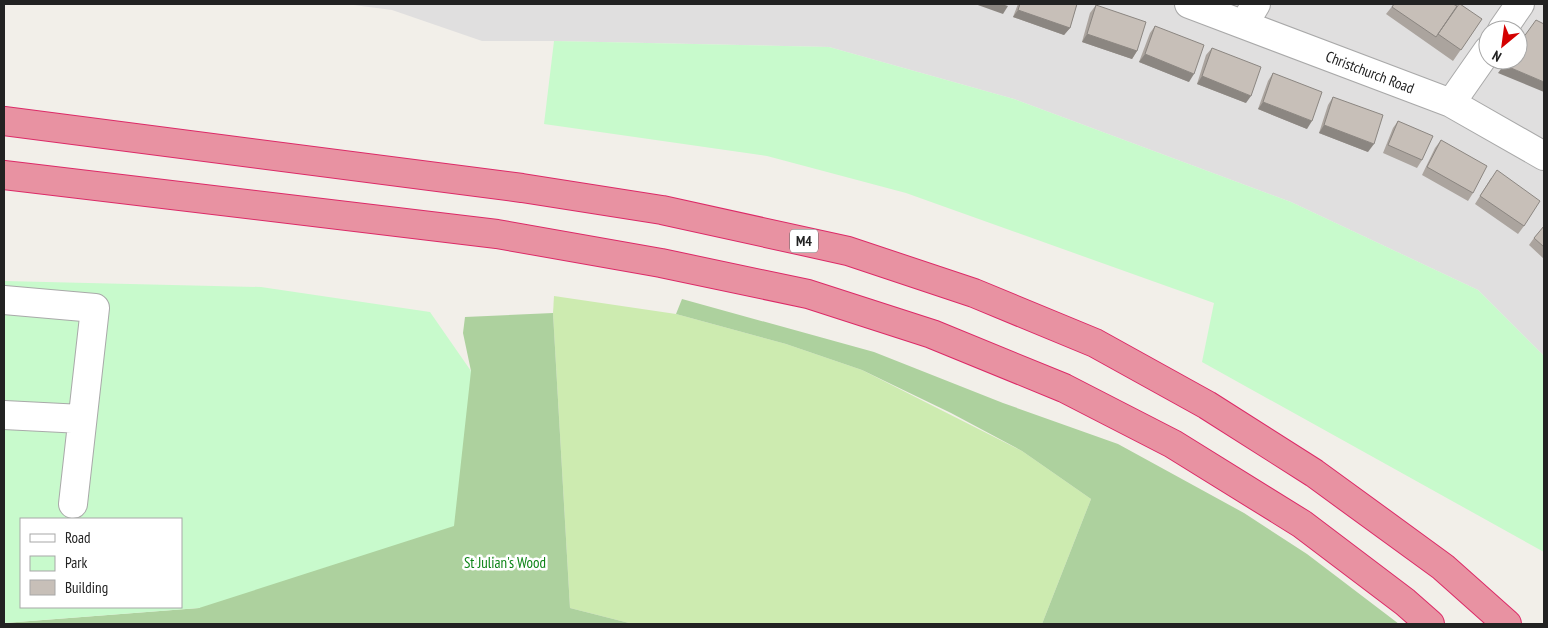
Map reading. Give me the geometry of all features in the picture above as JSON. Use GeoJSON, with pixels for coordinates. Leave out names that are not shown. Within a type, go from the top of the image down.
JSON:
{"type":"FeatureCollection","features":[{"type":"Feature","properties":{"kind":"highway","name":"M4"},"geometry":{"type":"LineString","coordinates":[[4,121],[522,188],[662,210],[848,251],[974,293],[1095,344],[1207,405],[1314,472],[1436,561],[1507,624]]}},
{"type":"Feature","properties":{"kind":"highway"},"geometry":{"type":"LineString","coordinates":[[4,174],[497,234],[661,263],[808,294],[932,334],[1064,388],[1173,444],[1302,524],[1405,602],[1430,624]]}},
{"type":"Feature","properties":{"kind":"street","name":"Christchurch Road"},"geometry":{"type":"LineString","coordinates":[[1189,4],[1250,14],[1451,103],[1544,156]]}},
{"type":"Feature","properties":{"kind":"street"},"geometry":{"type":"LineString","coordinates":[[1509,20],[1520,4]]}},
{"type":"Feature","properties":{"kind":"street"},"geometry":{"type":"LineString","coordinates":[[1451,103],[1478,64]]}},
{"type":"Feature","properties":{"kind":"street"},"geometry":{"type":"LineString","coordinates":[[4,300],[95,308],[73,504]]}},
{"type":"Feature","properties":{"kind":"street"},"geometry":{"type":"LineString","coordinates":[[4,416],[82,419]]}},
{"type":"Feature","properties":{"kind":"shaded area"},"geometry":{"type":"Polygon","coordinates":[[[346,4],[1544,4],[1544,356],[1478,290],[1291,202],[1014,99],[829,47],[482,41],[392,10],[346,4]]]}},
{"type":"Feature","properties":{"kind":"green space"},"geometry":{"type":"Polygon","coordinates":[[[554,41],[829,47],[1014,99],[1291,202],[1478,290],[1544,356],[1544,552],[1202,362],[1214,303],[906,193],[767,156],[544,124],[554,41]]]}},
{"type":"Feature","properties":{"kind":"green space"},"geometry":{"type":"Polygon","coordinates":[[[4,281],[261,287],[430,312],[471,371],[454,526],[199,608],[4,623],[4,281]]]}},
{"type":"Feature","properties":{"kind":"green space"},"geometry":{"type":"Polygon","coordinates":[[[554,296],[676,314],[786,344],[862,370],[1022,451],[1091,499],[1042,624],[633,624],[570,608],[553,313],[554,296]]]}},
{"type":"Feature","properties":{"kind":"green space"},"geometry":{"type":"Polygon","coordinates":[[[682,299],[874,352],[1003,403],[1118,444],[1244,513],[1307,554],[1399,624],[1042,624],[1091,499],[1022,451],[951,413],[862,370],[786,344],[676,314],[682,299]]]}},
{"type":"Feature","properties":{"kind":"green space","name":"St Julian's Wood"},"geometry":{"type":"Polygon","coordinates":[[[553,313],[570,608],[633,624],[4,624],[199,608],[471,371],[463,333],[465,317],[553,313]]]}},
{"type":"Feature","properties":{"kind":"building"},"geometry":{"type":"Polygon","coordinates":[[[1020,4],[1077,4],[1070,28],[1018,10],[1020,4]]]}},
{"type":"Feature","properties":{"kind":"building"},"geometry":{"type":"Polygon","coordinates":[[[1394,4],[1453,4],[1457,6],[1436,37],[1392,7],[1394,4]]]}},
{"type":"Feature","properties":{"kind":"building"},"geometry":{"type":"Polygon","coordinates":[[[1459,4],[1482,19],[1478,20],[1478,25],[1461,50],[1438,34],[1459,4]]]}},
{"type":"Feature","properties":{"kind":"building"},"geometry":{"type":"Polygon","coordinates":[[[1096,5],[1146,22],[1137,51],[1087,34],[1096,5]]]}},
{"type":"Feature","properties":{"kind":"building"},"geometry":{"type":"Polygon","coordinates":[[[1536,20],[1544,24],[1544,82],[1516,70],[1528,70],[1528,31],[1536,20]]]}},
{"type":"Feature","properties":{"kind":"building"},"geometry":{"type":"Polygon","coordinates":[[[1155,26],[1204,45],[1194,74],[1145,54],[1155,26]]]}},
{"type":"Feature","properties":{"kind":"building"},"geometry":{"type":"Polygon","coordinates":[[[1212,48],[1261,67],[1251,96],[1202,76],[1212,48]]]}},
{"type":"Feature","properties":{"kind":"building"},"geometry":{"type":"Polygon","coordinates":[[[1273,73],[1322,92],[1312,121],[1263,102],[1273,73]]]}},
{"type":"Feature","properties":{"kind":"building"},"geometry":{"type":"Polygon","coordinates":[[[1333,97],[1383,115],[1374,144],[1324,125],[1333,97]]]}},
{"type":"Feature","properties":{"kind":"building"},"geometry":{"type":"Polygon","coordinates":[[[1398,121],[1433,136],[1422,160],[1388,145],[1398,121]]]}},
{"type":"Feature","properties":{"kind":"building"},"geometry":{"type":"Polygon","coordinates":[[[1441,140],[1487,166],[1473,193],[1427,167],[1441,140]]]}},
{"type":"Feature","properties":{"kind":"building"},"geometry":{"type":"Polygon","coordinates":[[[1497,170],[1540,201],[1524,226],[1480,196],[1497,170]]]}},
{"type":"Feature","properties":{"kind":"building"},"geometry":{"type":"Polygon","coordinates":[[[1544,226],[1544,247],[1534,238],[1544,226]]]}}]}
